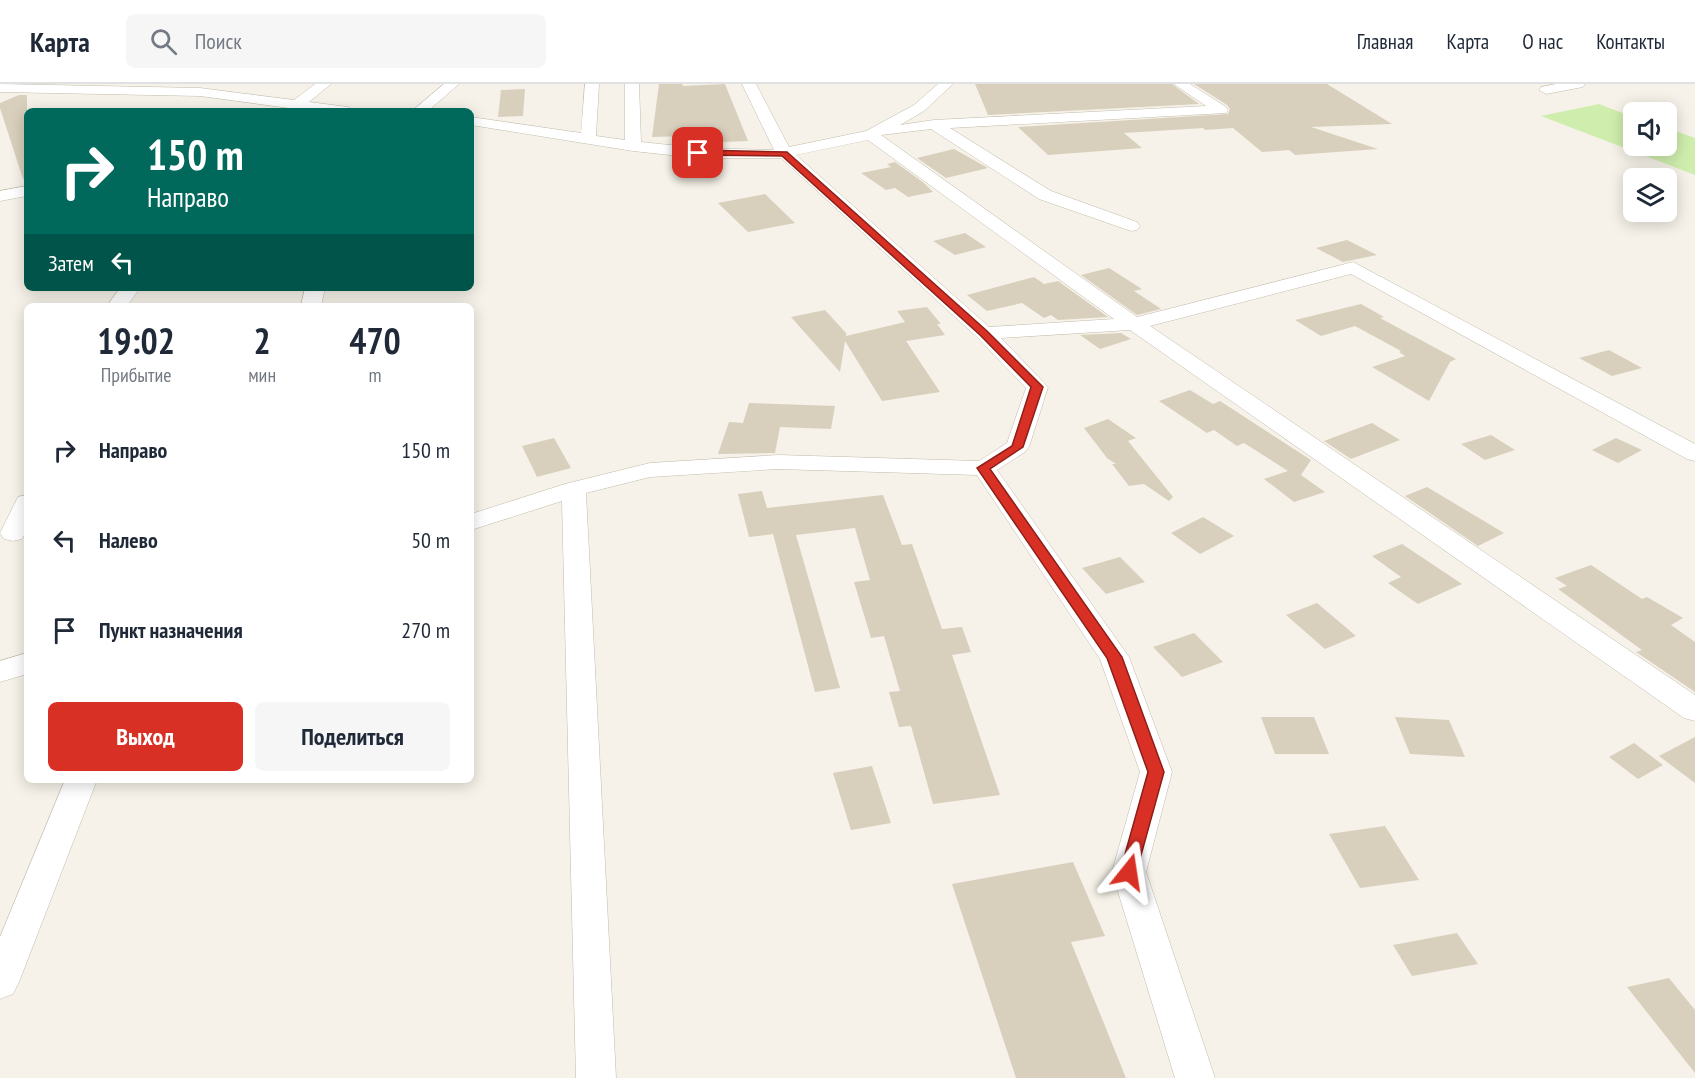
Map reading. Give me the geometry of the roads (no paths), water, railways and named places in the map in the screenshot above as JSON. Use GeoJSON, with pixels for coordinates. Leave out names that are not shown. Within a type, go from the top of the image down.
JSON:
{"type":"FeatureCollection","features":[{"type":"Feature","properties":{"kind":"street"},"geometry":{"type":"LineString","coordinates":[[296,105],[324,84]]}},
{"type":"Feature","properties":{"kind":"street"},"geometry":{"type":"LineString","coordinates":[[423,108],[452,84]]}},
{"type":"Feature","properties":{"kind":"street"},"geometry":{"type":"LineString","coordinates":[[588,139],[592,84]]}},
{"type":"Feature","properties":{"kind":"street"},"geometry":{"type":"LineString","coordinates":[[632,84],[633,147]]}},
{"type":"Feature","properties":{"kind":"street"},"geometry":{"type":"LineString","coordinates":[[474,521],[574,489],[650,470],[778,462],[909,464],[984,468],[1017,447],[1037,387],[984,333],[784,154],[749,84]]}},
{"type":"Feature","properties":{"kind":"street"},"geometry":{"type":"LineString","coordinates":[[872,135],[919,108],[946,84]]}},
{"type":"Feature","properties":{"kind":"street"},"geometry":{"type":"LineString","coordinates":[[474,121],[633,147],[698,153],[784,154],[934,124],[1221,110],[1181,84]]}},
{"type":"Feature","properties":{"kind":"street"},"geometry":{"type":"LineString","coordinates":[[1546,90],[1578,84]]}},
{"type":"Feature","properties":{"kind":"street"},"geometry":{"type":"LineString","coordinates":[[0,88],[129,87],[232,90],[296,105],[322,108]]}},
{"type":"Feature","properties":{"kind":"street"},"geometry":{"type":"LineString","coordinates":[[934,124],[1045,195],[1131,226]]}},
{"type":"Feature","properties":{"kind":"street"},"geometry":{"type":"LineString","coordinates":[[872,135],[1134,324],[1695,710]]}},
{"type":"Feature","properties":{"kind":"street"},"geometry":{"type":"LineString","coordinates":[[0,196],[24,192]]}},
{"type":"Feature","properties":{"kind":"street"},"geometry":{"type":"LineString","coordinates":[[984,333],[1134,324],[1353,268],[1695,454]]}},
{"type":"Feature","properties":{"kind":"street"},"geometry":{"type":"LineString","coordinates":[[984,468],[1114,657],[1156,772],[1129,872],[1195,1078]]}},
{"type":"Feature","properties":{"kind":"street"},"geometry":{"type":"LineString","coordinates":[[574,489],[596,1078]]}},
{"type":"Feature","properties":{"kind":"street"},"geometry":{"type":"LineString","coordinates":[[13,533],[24,509]]}},
{"type":"Feature","properties":{"kind":"street"},"geometry":{"type":"LineString","coordinates":[[0,672],[24,664]]}},
{"type":"Feature","properties":{"kind":"street"},"geometry":{"type":"LineString","coordinates":[[0,981],[80,783]]}}]}
